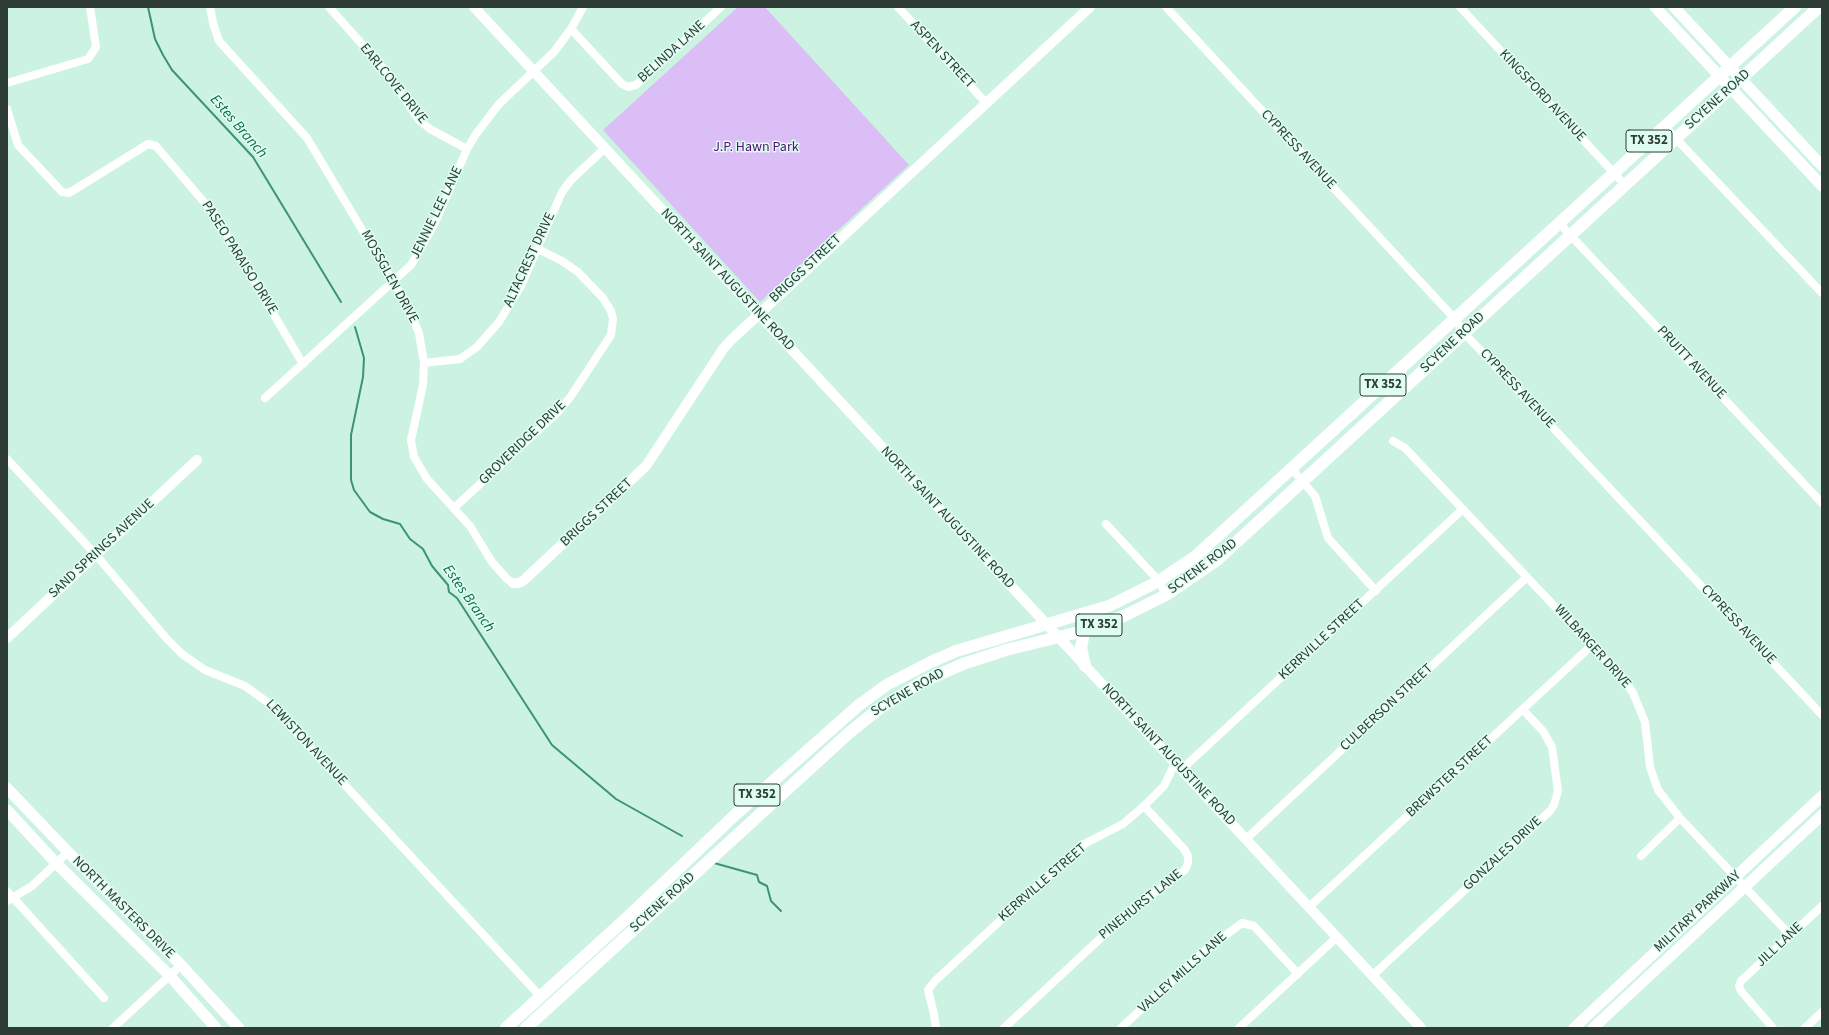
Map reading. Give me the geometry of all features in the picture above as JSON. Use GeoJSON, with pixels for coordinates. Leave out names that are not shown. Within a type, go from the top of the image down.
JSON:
{"type":"FeatureCollection","features":[{"type":"Feature","properties":{"kind":"main road"},"geometry":{"type":"LineString","coordinates":[[1655,7],[1822,186]]}},
{"type":"Feature","properties":{"kind":"main road"},"geometry":{"type":"LineString","coordinates":[[1674,7],[1822,166]]}},
{"type":"Feature","properties":{"kind":"main road","name":"SCYENE ROAD"},"geometry":{"type":"LineString","coordinates":[[506,1028],[632,914],[736,814],[873,694],[902,676],[950,654],[985,642],[1109,606],[1159,580],[1196,556],[1796,7]]}},
{"type":"Feature","properties":{"kind":"main road","name":"SCYENE ROAD"},"geometry":{"type":"LineString","coordinates":[[526,1028],[850,732],[880,708],[922,682],[953,668],[1006,650],[1058,637],[1124,616],[1166,595],[1217,560],[1819,7]]}},
{"type":"Feature","properties":{"kind":"main road"},"geometry":{"type":"LineString","coordinates":[[1085,666],[1081,647],[1084,634],[1089,628]]}},
{"type":"Feature","properties":{"kind":"main road","name":"NORTH MASTERS DRIVE"},"geometry":{"type":"LineString","coordinates":[[7,788],[68,852],[181,965],[238,1028]]}},
{"type":"Feature","properties":{"kind":"main road","name":"MILITARY PARKWAY"},"geometry":{"type":"LineString","coordinates":[[1574,1028],[1822,796]]}},
{"type":"Feature","properties":{"kind":"main road","name":"NORTH MASTERS DRIVE"},"geometry":{"type":"LineString","coordinates":[[7,810],[56,863],[169,975],[216,1028]]}},
{"type":"Feature","properties":{"kind":"main road","name":"MILITARY PARKWAY"},"geometry":{"type":"LineString","coordinates":[[1593,1028],[1822,815]]}},
{"type":"Feature","properties":{"kind":"street"},"geometry":{"type":"LineString","coordinates":[[7,83],[88,59],[96,47],[90,7]]}},
{"type":"Feature","properties":{"kind":"street","name":"MOSSGLEN DRIVE"},"geometry":{"type":"LineString","coordinates":[[210,7],[212,23],[219,41],[307,138],[406,303],[419,333],[424,363],[423,385],[413,426],[412,449],[418,467],[477,536],[492,562],[507,579],[513,583]]}},
{"type":"Feature","properties":{"kind":"street","name":"EARLCOVE DRIVE"},"geometry":{"type":"LineString","coordinates":[[329,7],[384,69],[419,120],[430,129],[467,149]]}},
{"type":"Feature","properties":{"kind":"street","name":"NORTH SAINT AUGUSTINE ROAD"},"geometry":{"type":"LineString","coordinates":[[474,7],[604,149],[759,313],[844,407],[1421,1028]]}},
{"type":"Feature","properties":{"kind":"street","name":"JENNIE LEE LANE"},"geometry":{"type":"LineString","coordinates":[[265,398],[411,265],[435,223],[467,149],[487,118],[554,52],[571,29],[583,7]]}},
{"type":"Feature","properties":{"kind":"street","name":"BELINDA LANE"},"geometry":{"type":"LineString","coordinates":[[571,29],[622,84],[628,87],[636,85],[721,7]]}},
{"type":"Feature","properties":{"kind":"street","name":"ASPEN STREET"},"geometry":{"type":"LineString","coordinates":[[898,7],[987,104]]}},
{"type":"Feature","properties":{"kind":"street","name":"BRIGGS STREET"},"geometry":{"type":"LineString","coordinates":[[513,583],[518,583],[524,580],[646,466],[723,349],[759,313],[987,104],[1090,7]]}},
{"type":"Feature","properties":{"kind":"street","name":"CYPRESS AVENUE"},"geometry":{"type":"LineString","coordinates":[[1166,7],[1455,319],[1464,333],[1822,714]]}},
{"type":"Feature","properties":{"kind":"street","name":"KINGSFORD AVENUE"},"geometry":{"type":"LineString","coordinates":[[1460,7],[1625,185]]}},
{"type":"Feature","properties":{"kind":"street","name":"PASEO PARAISO DRIVE"},"geometry":{"type":"LineString","coordinates":[[7,109],[18,145],[62,192],[69,193],[148,144],[156,146],[215,215],[303,364]]}},
{"type":"Feature","properties":{"kind":"street"},"geometry":{"type":"LineString","coordinates":[[1665,127],[1822,293]]}},
{"type":"Feature","properties":{"kind":"street","name":"ALTACREST DRIVE"},"geometry":{"type":"LineString","coordinates":[[424,363],[460,359],[477,347],[499,322],[521,286],[562,192],[571,180],[604,149]]}},
{"type":"Feature","properties":{"kind":"street","name":"PRUITT AVENUE"},"geometry":{"type":"LineString","coordinates":[[1559,223],[1822,503]]}},
{"type":"Feature","properties":{"kind":"street","name":"GROVERIDGE DRIVE"},"geometry":{"type":"LineString","coordinates":[[454,508],[559,411],[580,384],[611,335],[613,319],[611,311],[603,298],[574,269],[538,249]]}},
{"type":"Feature","properties":{"kind":"street","name":"WILBARGER DRIVE"},"geometry":{"type":"LineString","coordinates":[[1393,441],[1405,448],[1626,682],[1633,693],[1645,722],[1653,779],[1658,790],[1680,818],[1790,935]]}},
{"type":"Feature","properties":{"kind":"street","name":"LEWISTON AVENUE"},"geometry":{"type":"LineString","coordinates":[[7,460],[96,555],[167,639],[182,654],[205,670],[246,686],[270,704],[540,996]]}},
{"type":"Feature","properties":{"kind":"street","name":"SAND SPRINGS AVENUE"},"geometry":{"type":"LineString","coordinates":[[7,638],[197,460]]}},
{"type":"Feature","properties":{"kind":"street"},"geometry":{"type":"LineString","coordinates":[[1292,469],[1315,496],[1328,538],[1376,590]]}},
{"type":"Feature","properties":{"kind":"street","name":"KERRVILLE STREET"},"geometry":{"type":"LineString","coordinates":[[936,1028],[928,990],[935,981],[1073,853],[1086,843],[1123,824],[1144,806],[1164,786],[1178,767],[1376,590],[1463,509]]}},
{"type":"Feature","properties":{"kind":"street"},"geometry":{"type":"LineString","coordinates":[[1106,524],[1159,580],[1166,595]]}},
{"type":"Feature","properties":{"kind":"street","name":"CULBERSON STREET"},"geometry":{"type":"LineString","coordinates":[[1246,839],[1527,578]]}},
{"type":"Feature","properties":{"kind":"street","name":"BREWSTER STREET"},"geometry":{"type":"LineString","coordinates":[[1309,908],[1591,646]]}},
{"type":"Feature","properties":{"kind":"street","name":"GONZALES DRIVE"},"geometry":{"type":"LineString","coordinates":[[1372,976],[1554,805],[1558,790],[1552,747],[1543,731],[1523,710]]}},
{"type":"Feature","properties":{"kind":"street","name":"PINEHURST LANE"},"geometry":{"type":"LineString","coordinates":[[1004,1028],[1131,910],[1185,870],[1188,863],[1188,856],[1184,849],[1144,806]]}},
{"type":"Feature","properties":{"kind":"street"},"geometry":{"type":"LineString","coordinates":[[1641,856],[1680,818]]}},
{"type":"Feature","properties":{"kind":"street"},"geometry":{"type":"LineString","coordinates":[[10,899],[32,886],[68,852]]}},
{"type":"Feature","properties":{"kind":"street"},"geometry":{"type":"LineString","coordinates":[[7,891],[10,899],[104,998]]}},
{"type":"Feature","properties":{"kind":"street","name":"JILL LANE"},"geometry":{"type":"LineString","coordinates":[[1773,1028],[1741,991],[1741,981],[1822,906]]}},
{"type":"Feature","properties":{"kind":"street","name":"VALLEY MILLS LANE"},"geometry":{"type":"LineString","coordinates":[[1121,1028],[1202,953],[1242,923],[1254,926],[1298,974]]}},
{"type":"Feature","properties":{"kind":"street"},"geometry":{"type":"LineString","coordinates":[[1239,1028],[1336,937]]}},
{"type":"Feature","properties":{"kind":"street"},"geometry":{"type":"LineString","coordinates":[[113,1028],[181,965]]}},
{"type":"Feature","properties":{"kind":"street"},"geometry":{"type":"LineString","coordinates":[[540,996],[547,1009]]}},
{"type":"Feature","properties":{"kind":"street"},"geometry":{"type":"LineString","coordinates":[[1805,1028],[1822,1012]]}},
{"type":"Feature","properties":{"kind":"green space","name":"J.P. Hawn Park"},"geometry":{"type":"Polygon","coordinates":[[[738,7],[765,7],[909,165],[760,302],[603,130],[738,7]]]}},
{"type":"Feature","properties":{"kind":"waterway","name":"Estes Branch"},"geometry":{"type":"LineString","coordinates":[[148,7],[155,39],[172,70],[253,157],[341,302]]}},
{"type":"Feature","properties":{"kind":"waterway","name":"Estes Branch"},"geometry":{"type":"LineString","coordinates":[[355,327],[364,358],[363,377],[351,435],[351,480],[354,490],[370,512],[383,519],[400,524],[410,539],[423,549],[432,566],[448,585],[449,592],[457,598],[552,745],[616,799],[682,836]]}},
{"type":"Feature","properties":{"kind":"waterway","name":"Estes Branch"},"geometry":{"type":"LineString","coordinates":[[714,863],[757,875],[759,882],[767,886],[771,901],[781,911]]}}]}
